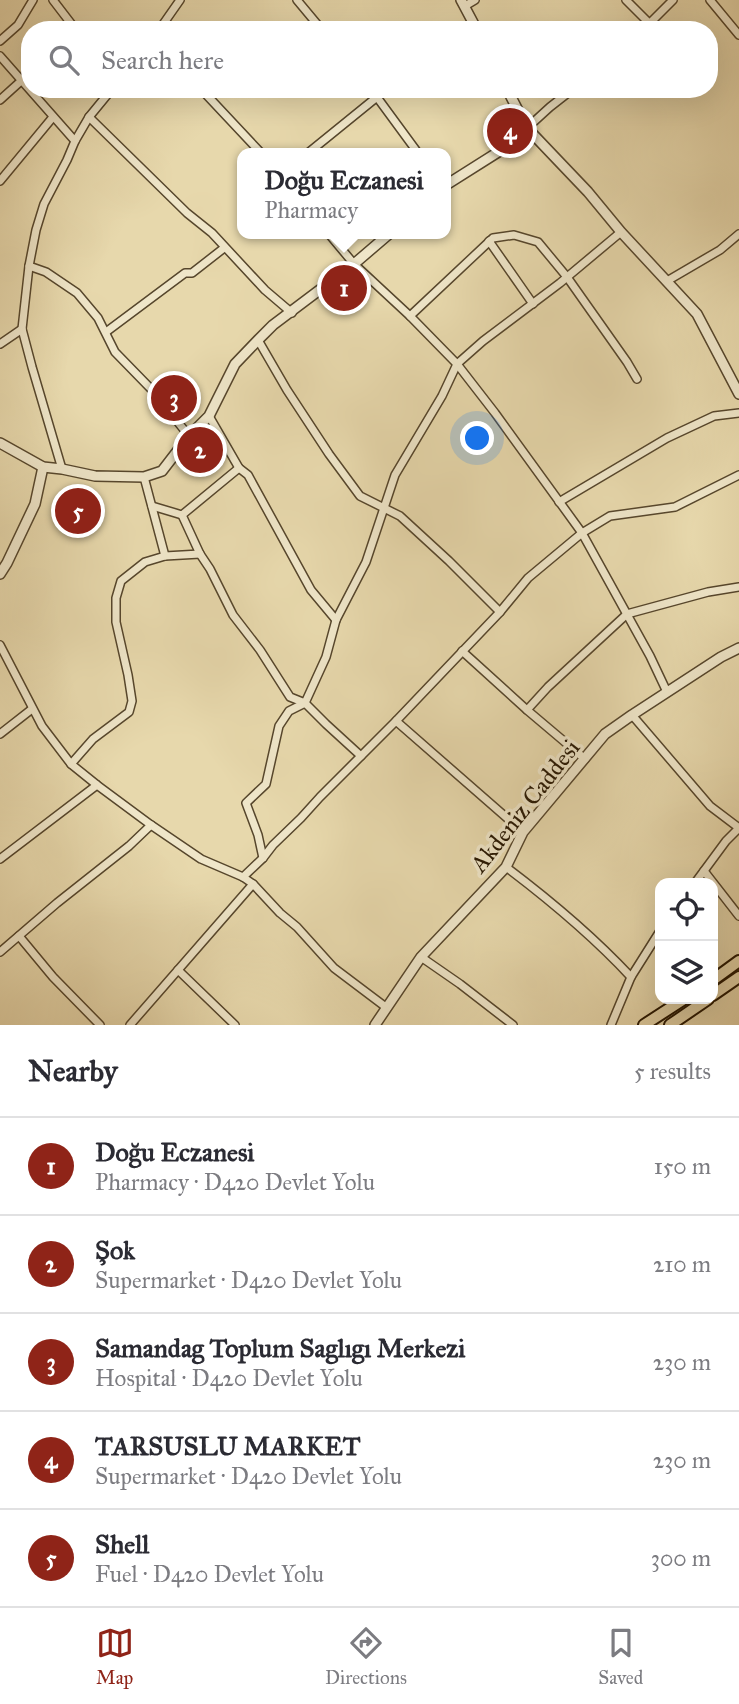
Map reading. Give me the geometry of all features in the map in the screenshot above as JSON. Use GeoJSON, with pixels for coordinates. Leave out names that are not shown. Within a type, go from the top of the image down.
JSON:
{"type":"FeatureCollection","features":[{"type":"Feature","properties":{"kind":"main road"},"geometry":{"type":"LineString","coordinates":[[718,976],[739,961]]}},
{"type":"Feature","properties":{"kind":"main road"},"geometry":{"type":"LineString","coordinates":[[718,992],[739,977]]}},
{"type":"Feature","properties":{"kind":"main road"},"geometry":{"type":"LineString","coordinates":[[644,1025],[676,1004]]}},
{"type":"Feature","properties":{"kind":"main road"},"geometry":{"type":"LineString","coordinates":[[670,1025],[701,1004]]}},
{"type":"Feature","properties":{"kind":"street"},"geometry":{"type":"LineString","coordinates":[[0,41],[18,25],[33,0]]}},
{"type":"Feature","properties":{"kind":"street"},"geometry":{"type":"LineString","coordinates":[[53,0],[69,21]]}},
{"type":"Feature","properties":{"kind":"street"},"geometry":{"type":"LineString","coordinates":[[165,21],[180,0]]}},
{"type":"Feature","properties":{"kind":"street"},"geometry":{"type":"LineString","coordinates":[[297,0],[314,21]]}},
{"type":"Feature","properties":{"kind":"street"},"geometry":{"type":"LineString","coordinates":[[472,21],[463,3],[475,0]]}},
{"type":"Feature","properties":{"kind":"street"},"geometry":{"type":"LineString","coordinates":[[626,0],[647,21]]}},
{"type":"Feature","properties":{"kind":"street"},"geometry":{"type":"LineString","coordinates":[[651,21],[673,0]]}},
{"type":"Feature","properties":{"kind":"street"},"geometry":{"type":"LineString","coordinates":[[710,0],[739,35]]}},
{"type":"Feature","properties":{"kind":"street"},"geometry":{"type":"LineString","coordinates":[[0,56],[21,81],[0,100]]}},
{"type":"Feature","properties":{"kind":"street"},"geometry":{"type":"LineString","coordinates":[[36,98],[75,141]]}},
{"type":"Feature","properties":{"kind":"street"},"geometry":{"type":"LineString","coordinates":[[62,469],[22,329],[29,266],[44,204],[75,141],[105,98]]}},
{"type":"Feature","properties":{"kind":"street"},"geometry":{"type":"LineString","coordinates":[[209,98],[256,148]]}},
{"type":"Feature","properties":{"kind":"street"},"geometry":{"type":"LineString","coordinates":[[314,148],[376,98]]}},
{"type":"Feature","properties":{"kind":"street"},"geometry":{"type":"LineString","coordinates":[[378,98],[414,148]]}},
{"type":"Feature","properties":{"kind":"street"},"geometry":{"type":"LineString","coordinates":[[512,98],[527,128],[697,314],[739,394]]}},
{"type":"Feature","properties":{"kind":"street"},"geometry":{"type":"LineString","coordinates":[[451,182],[514,142],[562,98]]}},
{"type":"Feature","properties":{"kind":"street"},"geometry":{"type":"LineString","coordinates":[[0,181],[53,117]]}},
{"type":"Feature","properties":{"kind":"street"},"geometry":{"type":"LineString","coordinates":[[89,117],[187,213],[212,233],[265,290],[292,313]]}},
{"type":"Feature","properties":{"kind":"street"},"geometry":{"type":"LineString","coordinates":[[263,858],[246,803],[265,784],[279,726],[289,712],[305,703],[326,657],[336,620],[366,562],[395,475],[442,396],[457,364],[621,232]]}},
{"type":"Feature","properties":{"kind":"street"},"geometry":{"type":"LineString","coordinates":[[667,281],[720,250],[739,234]]}},
{"type":"Feature","properties":{"kind":"street"},"geometry":{"type":"LineString","coordinates":[[410,316],[489,241],[514,235],[538,242],[567,277],[636,379]]}},
{"type":"Feature","properties":{"kind":"street"},"geometry":{"type":"LineString","coordinates":[[333,239],[354,264],[457,364],[495,413],[582,533],[667,692]]}},
{"type":"Feature","properties":{"kind":"street"},"geometry":{"type":"LineString","coordinates":[[0,443],[43,467],[95,476],[144,477],[162,471],[209,416],[235,364],[273,326],[383,239]]}},
{"type":"Feature","properties":{"kind":"street"},"geometry":{"type":"LineString","coordinates":[[489,241],[533,304]]}},
{"type":"Feature","properties":{"kind":"street"},"geometry":{"type":"LineString","coordinates":[[106,332],[224,248]]}},
{"type":"Feature","properties":{"kind":"street"},"geometry":{"type":"LineString","coordinates":[[29,266],[46,272],[77,293],[98,318],[116,352],[190,436]]}},
{"type":"Feature","properties":{"kind":"street"},"geometry":{"type":"LineString","coordinates":[[0,344],[22,329]]}},
{"type":"Feature","properties":{"kind":"street"},"geometry":{"type":"LineString","coordinates":[[258,340],[287,390],[360,496],[400,516],[500,612]]}},
{"type":"Feature","properties":{"kind":"street"},"geometry":{"type":"LineString","coordinates":[[558,502],[667,438],[714,416],[739,413]]}},
{"type":"Feature","properties":{"kind":"street"},"geometry":{"type":"LineString","coordinates":[[209,416],[239,468],[248,474],[311,590],[336,620]]}},
{"type":"Feature","properties":{"kind":"street"},"geometry":{"type":"LineString","coordinates":[[0,574],[35,504],[43,467]]}},
{"type":"Feature","properties":{"kind":"street"},"geometry":{"type":"LineString","coordinates":[[182,515],[239,468]]}},
{"type":"Feature","properties":{"kind":"street"},"geometry":{"type":"LineString","coordinates":[[243,877],[397,721],[500,612],[528,578],[582,533],[610,516],[675,507],[739,475]]}},
{"type":"Feature","properties":{"kind":"street"},"geometry":{"type":"LineString","coordinates":[[144,477],[165,556]]}},
{"type":"Feature","properties":{"kind":"street"},"geometry":{"type":"LineString","coordinates":[[152,506],[182,515],[233,615],[260,650],[290,697],[305,703],[361,756]]}},
{"type":"Feature","properties":{"kind":"street"},"geometry":{"type":"LineString","coordinates":[[71,764],[93,739],[129,712],[132,701],[116,622],[116,598],[121,581],[145,562],[165,556],[200,554]]}},
{"type":"Feature","properties":{"kind":"street"},"geometry":{"type":"LineString","coordinates":[[527,710],[627,614],[708,592],[739,587]]}},
{"type":"Feature","properties":{"kind":"street"},"geometry":{"type":"LineString","coordinates":[[0,645],[42,726],[71,764],[201,859],[253,884],[334,968],[387,1008]]}},
{"type":"Feature","properties":{"kind":"street","name":"Akdeniz Caddesi"},"geometry":{"type":"LineString","coordinates":[[375,1025],[421,957],[506,867],[523,832],[605,734],[721,657],[739,648]]}},
{"type":"Feature","properties":{"kind":"street"},"geometry":{"type":"LineString","coordinates":[[462,651],[585,759]]}},
{"type":"Feature","properties":{"kind":"street"},"geometry":{"type":"LineString","coordinates":[[0,734],[32,709]]}},
{"type":"Feature","properties":{"kind":"street"},"geometry":{"type":"LineString","coordinates":[[632,715],[710,806],[739,828],[720,848],[699,878]]}},
{"type":"Feature","properties":{"kind":"street"},"geometry":{"type":"LineString","coordinates":[[397,721],[523,832]]}},
{"type":"Feature","properties":{"kind":"street"},"geometry":{"type":"LineString","coordinates":[[0,859],[97,785]]}},
{"type":"Feature","properties":{"kind":"street"},"geometry":{"type":"LineString","coordinates":[[0,952],[151,825]]}},
{"type":"Feature","properties":{"kind":"street"},"geometry":{"type":"LineString","coordinates":[[506,867],[580,925],[631,977]]}},
{"type":"Feature","properties":{"kind":"street"},"geometry":{"type":"LineString","coordinates":[[704,871],[739,916]]}},
{"type":"Feature","properties":{"kind":"street"},"geometry":{"type":"LineString","coordinates":[[130,1025],[253,884]]}},
{"type":"Feature","properties":{"kind":"street"},"geometry":{"type":"LineString","coordinates":[[19,936],[53,978],[100,1025]]}},
{"type":"Feature","properties":{"kind":"street"},"geometry":{"type":"LineString","coordinates":[[611,1025],[631,977],[655,939]]}},
{"type":"Feature","properties":{"kind":"street"},"geometry":{"type":"LineString","coordinates":[[421,957],[513,1025]]}},
{"type":"Feature","properties":{"kind":"street"},"geometry":{"type":"LineString","coordinates":[[178,970],[235,1025]]}},
{"type":"Feature","properties":{"kind":"place","name":"TARSUSLU MARKET"},"geometry":{"type":"Point","coordinates":[510,131]}},
{"type":"Feature","properties":{"kind":"place","name":"Doğu Eczanesi"},"geometry":{"type":"Point","coordinates":[344,288]}},
{"type":"Feature","properties":{"kind":"place","name":"Samandag Toplum Saglıgı Merkezi"},"geometry":{"type":"Point","coordinates":[174,398]}},
{"type":"Feature","properties":{"kind":"place","name":"Şok"},"geometry":{"type":"Point","coordinates":[200,450]}},
{"type":"Feature","properties":{"kind":"place","name":"Shell"},"geometry":{"type":"Point","coordinates":[78,511]}}]}
